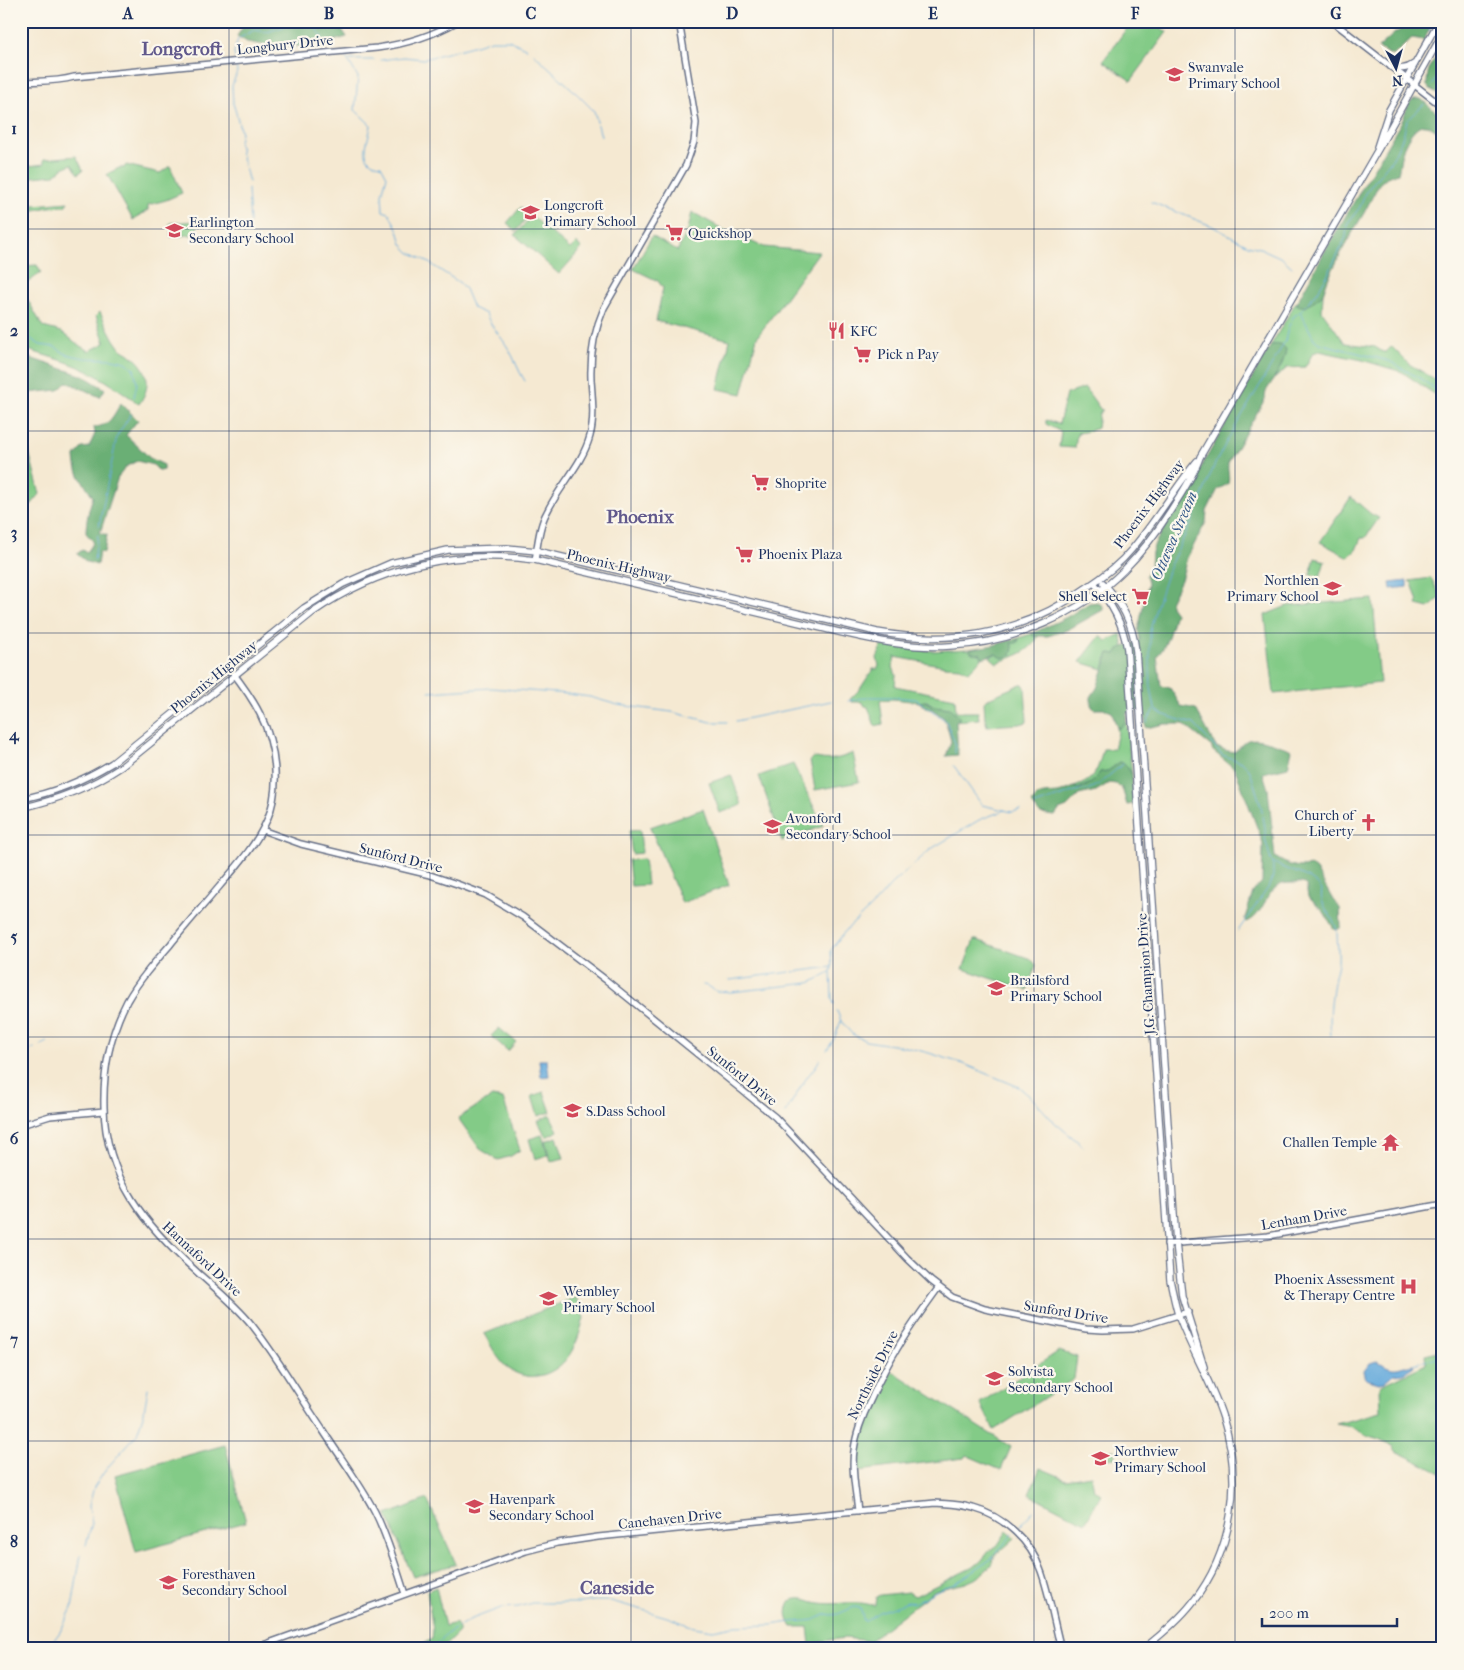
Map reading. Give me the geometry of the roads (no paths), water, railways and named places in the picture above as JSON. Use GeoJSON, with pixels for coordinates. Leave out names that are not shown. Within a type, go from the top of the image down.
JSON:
{"type":"FeatureCollection","features":[{"type":"Feature","properties":{"kind":"main road","name":"Phoenix Highway"},"geometry":{"type":"LineString","coordinates":[[1376,151],[1389,110],[1439,21]]}},
{"type":"Feature","properties":{"kind":"main road","name":"Phoenix Highway"},"geometry":{"type":"LineString","coordinates":[[21,808],[66,795],[108,776],[135,757],[326,602],[378,576],[413,565],[458,557],[503,556],[535,560],[893,644],[918,646],[964,645],[1018,633],[1055,618],[1085,601],[1106,585],[1128,565],[1153,536],[1191,477],[1200,458],[1388,133],[1443,33]]}},
{"type":"Feature","properties":{"kind":"main road"},"geometry":{"type":"LineString","coordinates":[[1391,67],[1406,69],[1417,62]]}},
{"type":"Feature","properties":{"kind":"main road","name":"Phoenix Highway"},"geometry":{"type":"LineString","coordinates":[[21,799],[44,794],[74,783],[112,763],[315,600],[371,570],[407,558],[448,550],[507,548],[537,551],[844,624],[908,637],[958,637],[1011,627],[1029,620],[1058,607],[1097,581],[1132,549],[1200,458]]}},
{"type":"Feature","properties":{"kind":"main road","name":"J.G. Champion Drive"},"geometry":{"type":"LineString","coordinates":[[1097,581],[1106,585],[1118,601],[1135,640],[1180,1284],[1206,1374],[1223,1418],[1231,1450],[1234,1489],[1229,1524],[1218,1557],[1204,1587],[1181,1616],[1143,1649]]}},
{"type":"Feature","properties":{"kind":"main road","name":"J.G. Champion Drive"},"geometry":{"type":"LineString","coordinates":[[1097,581],[1100,590],[1110,602],[1120,621],[1127,649],[1170,1280],[1178,1315],[1206,1374]]}},
{"type":"Feature","properties":{"kind":"main road"},"geometry":{"type":"LineString","coordinates":[[1085,601],[1097,596],[1110,602]]}},
{"type":"Feature","properties":{"kind":"street","name":"Longbury Drive"},"geometry":{"type":"LineString","coordinates":[[21,82],[61,80],[74,77],[377,48],[419,39],[458,21]]}},
{"type":"Feature","properties":{"kind":"street"},"geometry":{"type":"LineString","coordinates":[[535,560],[546,513],[582,458],[590,436],[593,413],[591,351],[596,325],[682,173],[691,153],[696,130],[695,113],[679,21]]}},
{"type":"Feature","properties":{"kind":"street"},"geometry":{"type":"LineString","coordinates":[[1332,21],[1443,107]]}},
{"type":"Feature","properties":{"kind":"street","name":"Hannaford Drive"},"geometry":{"type":"LineString","coordinates":[[230,669],[260,712],[272,749],[275,775],[268,819],[242,860],[148,970],[126,1004],[110,1044],[104,1076],[104,1111],[111,1152],[118,1174],[130,1198],[143,1217],[159,1236],[233,1304],[252,1325],[265,1344],[376,1514],[405,1594]]}},
{"type":"Feature","properties":{"kind":"street","name":"Sunford Drive"},"geometry":{"type":"LineString","coordinates":[[262,830],[301,844],[457,884],[486,895],[523,917],[606,980],[775,1117],[907,1258],[952,1297],[985,1309],[1086,1329],[1116,1331],[1133,1329],[1188,1312]]}},
{"type":"Feature","properties":{"kind":"street"},"geometry":{"type":"LineString","coordinates":[[21,1125],[50,1116],[104,1111]]}},
{"type":"Feature","properties":{"kind":"street","name":"Lenham Drive"},"geometry":{"type":"LineString","coordinates":[[1167,1244],[1274,1235],[1443,1204]]}},
{"type":"Feature","properties":{"kind":"street","name":"Northside Drive"},"geometry":{"type":"LineString","coordinates":[[858,1512],[853,1455],[857,1433],[891,1356],[905,1333],[939,1287]]}},
{"type":"Feature","properties":{"kind":"street","name":"Canehaven Drive"},"geometry":{"type":"LineString","coordinates":[[252,1649],[526,1551],[557,1543],[645,1532],[935,1503],[956,1504],[986,1512],[995,1516],[1018,1535],[1030,1550],[1041,1570],[1061,1649]]}},
{"type":"Feature","properties":{"kind":"water"},"geometry":{"type":"Polygon","coordinates":[[[1407,581],[1407,587],[1391,589],[1390,583],[1407,581]]]}},
{"type":"Feature","properties":{"kind":"water"},"geometry":{"type":"Polygon","coordinates":[[[539,1060],[547,1060],[549,1076],[541,1077],[539,1060]]]}},
{"type":"Feature","properties":{"kind":"water"},"geometry":{"type":"Polygon","coordinates":[[[1378,1361],[1392,1368],[1414,1364],[1414,1366],[1403,1373],[1394,1374],[1385,1382],[1379,1383],[1366,1379],[1364,1371],[1370,1363],[1378,1361]]]}},
{"type":"Feature","properties":{"kind":"waterway"},"geometry":{"type":"LineString","coordinates":[[235,58],[234,52],[238,39],[254,30],[267,32],[283,27],[290,21]]}},
{"type":"Feature","properties":{"kind":"waterway"},"geometry":{"type":"LineString","coordinates":[[296,21],[313,24],[325,42],[334,48]]}},
{"type":"Feature","properties":{"kind":"waterway","name":"Ottawa Stream"},"geometry":{"type":"LineString","coordinates":[[1427,21],[1430,31]]}},
{"type":"Feature","properties":{"kind":"waterway"},"geometry":{"type":"LineString","coordinates":[[381,60],[404,57],[424,59],[491,40],[509,40],[527,49]]}},
{"type":"Feature","properties":{"kind":"waterway"},"geometry":{"type":"LineString","coordinates":[[534,54],[594,111],[601,136]]}},
{"type":"Feature","properties":{"kind":"waterway","name":"Ottawa Stream"},"geometry":{"type":"LineString","coordinates":[[1432,86],[1441,72],[1435,54]]}},
{"type":"Feature","properties":{"kind":"waterway"},"geometry":{"type":"LineString","coordinates":[[343,55],[358,77],[355,110],[371,125],[366,155],[373,163],[381,165],[387,176],[382,194],[383,211],[389,213],[398,230],[402,244],[409,252],[460,283],[465,289],[473,308],[486,314],[510,352],[525,381]]}},
{"type":"Feature","properties":{"kind":"waterway"},"geometry":{"type":"LineString","coordinates":[[350,60],[374,60]]}},
{"type":"Feature","properties":{"kind":"waterway"},"geometry":{"type":"LineString","coordinates":[[236,66],[237,72],[232,86],[233,103],[241,133],[239,141],[241,154],[249,182]]}},
{"type":"Feature","properties":{"kind":"waterway","name":"Ottawa Stream"},"geometry":{"type":"LineString","coordinates":[[1331,1035],[1331,1002],[1338,965],[1337,932],[1336,926],[1322,901],[1322,890],[1305,876],[1271,861],[1265,838],[1261,806],[1250,771],[1242,762],[1222,755],[1194,724],[1162,714],[1155,709],[1151,688],[1150,631],[1170,565],[1193,519],[1214,466],[1228,439],[1285,341],[1293,317],[1300,312],[1318,291],[1328,274],[1346,237],[1347,224],[1360,207],[1365,193],[1393,158],[1403,136],[1407,120],[1424,104]]}},
{"type":"Feature","properties":{"kind":"waterway"},"geometry":{"type":"LineString","coordinates":[[248,189],[250,223]]}},
{"type":"Feature","properties":{"kind":"waterway"},"geometry":{"type":"LineString","coordinates":[[1151,202],[1212,226],[1248,245],[1282,258],[1292,267]]}},
{"type":"Feature","properties":{"kind":"waterway"},"geometry":{"type":"LineString","coordinates":[[1301,313],[1314,339],[1319,343],[1389,361],[1421,379],[1443,395]]}},
{"type":"Feature","properties":{"kind":"waterway"},"geometry":{"type":"LineString","coordinates":[[21,335],[25,335],[40,345],[55,347],[66,354],[84,358],[112,359],[126,362],[134,369],[137,383],[134,397]]}},
{"type":"Feature","properties":{"kind":"waterway"},"geometry":{"type":"LineString","coordinates":[[99,526],[117,436],[131,414]]}},
{"type":"Feature","properties":{"kind":"waterway"},"geometry":{"type":"LineString","coordinates":[[94,560],[98,535]]}},
{"type":"Feature","properties":{"kind":"waterway"},"geometry":{"type":"LineString","coordinates":[[429,692],[491,688],[568,694],[590,697],[618,705],[672,712],[711,722],[727,722]]}},
{"type":"Feature","properties":{"kind":"waterway"},"geometry":{"type":"LineString","coordinates":[[848,701],[867,697],[916,699],[946,721],[955,743],[955,753]]}},
{"type":"Feature","properties":{"kind":"waterway"},"geometry":{"type":"LineString","coordinates":[[736,721],[831,701]]}},
{"type":"Feature","properties":{"kind":"waterway"},"geometry":{"type":"LineString","coordinates":[[1147,722],[1154,709]]}},
{"type":"Feature","properties":{"kind":"waterway"},"geometry":{"type":"LineString","coordinates":[[1035,805],[1079,790],[1087,790],[1099,784],[1123,764]]}},
{"type":"Feature","properties":{"kind":"waterway"},"geometry":{"type":"LineString","coordinates":[[954,766],[982,805],[1012,812],[1021,810]]}},
{"type":"Feature","properties":{"kind":"waterway"},"geometry":{"type":"LineString","coordinates":[[834,1004],[832,998],[831,950],[847,929],[891,885],[931,849],[979,820],[1005,810]]}},
{"type":"Feature","properties":{"kind":"waterway"},"geometry":{"type":"LineString","coordinates":[[1238,931],[1268,888],[1273,876],[1273,862]]}},
{"type":"Feature","properties":{"kind":"waterway"},"geometry":{"type":"LineString","coordinates":[[793,972],[832,967]]}},
{"type":"Feature","properties":{"kind":"waterway"},"geometry":{"type":"LineString","coordinates":[[730,980],[790,972]]}},
{"type":"Feature","properties":{"kind":"waterway"},"geometry":{"type":"LineString","coordinates":[[703,985],[716,991],[731,992],[809,983],[830,972]]}},
{"type":"Feature","properties":{"kind":"waterway"},"geometry":{"type":"LineString","coordinates":[[827,1050],[834,1039],[841,1021],[837,1011]]}},
{"type":"Feature","properties":{"kind":"waterway"},"geometry":{"type":"LineString","coordinates":[[841,1021],[852,1034],[866,1041],[906,1047],[929,1053],[964,1064],[1019,1087],[1054,1122],[1083,1146]]}},
{"type":"Feature","properties":{"kind":"waterway"},"geometry":{"type":"LineString","coordinates":[[41,1045],[47,1042]]}},
{"type":"Feature","properties":{"kind":"waterway"},"geometry":{"type":"LineString","coordinates":[[21,1056],[34,1048]]}},
{"type":"Feature","properties":{"kind":"waterway"},"geometry":{"type":"LineString","coordinates":[[785,1113],[820,1059]]}},
{"type":"Feature","properties":{"kind":"waterway"},"geometry":{"type":"LineString","coordinates":[[1414,1364],[1443,1355]]}},
{"type":"Feature","properties":{"kind":"waterway"},"geometry":{"type":"LineString","coordinates":[[86,1545],[92,1523],[89,1506],[94,1487],[107,1468],[137,1434],[144,1412],[148,1388]]}},
{"type":"Feature","properties":{"kind":"waterway"},"geometry":{"type":"LineString","coordinates":[[1016,1531],[1033,1511]]}},
{"type":"Feature","properties":{"kind":"waterway"},"geometry":{"type":"LineString","coordinates":[[431,1649],[445,1635],[469,1620],[501,1608],[518,1607],[532,1603],[611,1601],[694,1627],[713,1630],[733,1626],[771,1625],[814,1620],[827,1614],[838,1614],[854,1607],[860,1608],[864,1621],[866,1621],[879,1612],[908,1602],[914,1603],[944,1587],[953,1585],[991,1559],[1013,1534]]}},
{"type":"Feature","properties":{"kind":"waterway"},"geometry":{"type":"LineString","coordinates":[[47,1649],[60,1632],[72,1608],[81,1554]]}},
{"type":"Feature","properties":{"kind":"place","name":"Swanvale Primary School"},"geometry":{"type":"Point","coordinates":[1174,75]}},
{"type":"Feature","properties":{"kind":"place","name":"Longcroft Primary School"},"geometry":{"type":"Point","coordinates":[530,213]}},
{"type":"Feature","properties":{"kind":"place","name":"Earlington Secondary School"},"geometry":{"type":"Point","coordinates":[175,230]}},
{"type":"Feature","properties":{"kind":"place","name":"Quickshop"},"geometry":{"type":"Point","coordinates":[674,233]}},
{"type":"Feature","properties":{"kind":"place","name":"KFC"},"geometry":{"type":"Point","coordinates":[836,331]}},
{"type":"Feature","properties":{"kind":"place","name":"Pick n Pay"},"geometry":{"type":"Point","coordinates":[863,354]}},
{"type":"Feature","properties":{"kind":"place","name":"Shoprite"},"geometry":{"type":"Point","coordinates":[761,483]}},
{"type":"Feature","properties":{"kind":"place","name":"Phoenix Plaza"},"geometry":{"type":"Point","coordinates":[744,554]}},
{"type":"Feature","properties":{"kind":"place","name":"Northlen Primary School"},"geometry":{"type":"Point","coordinates":[1333,588]}},
{"type":"Feature","properties":{"kind":"place","name":"Shell Select"},"geometry":{"type":"Point","coordinates":[1141,596]}},
{"type":"Feature","properties":{"kind":"place","name":"Church of Liberty"},"geometry":{"type":"Point","coordinates":[1368,823]}},
{"type":"Feature","properties":{"kind":"place","name":"Avonford Secondary School"},"geometry":{"type":"Point","coordinates":[772,826]}},
{"type":"Feature","properties":{"kind":"place","name":"Brailsford Primary School"},"geometry":{"type":"Point","coordinates":[996,988]}},
{"type":"Feature","properties":{"kind":"place","name":"S.Dass School"},"geometry":{"type":"Point","coordinates":[572,1111]}},
{"type":"Feature","properties":{"kind":"place","name":"Challen Temple"},"geometry":{"type":"Point","coordinates":[1391,1142]}},
{"type":"Feature","properties":{"kind":"place","name":"Phoenix Assessment & Therapy Centre"},"geometry":{"type":"Point","coordinates":[1409,1287]}},
{"type":"Feature","properties":{"kind":"place","name":"Wembley Primary School"},"geometry":{"type":"Point","coordinates":[549,1299]}},
{"type":"Feature","properties":{"kind":"place","name":"Solvista Secondary School"},"geometry":{"type":"Point","coordinates":[994,1379]}},
{"type":"Feature","properties":{"kind":"place","name":"Northview Primary School"},"geometry":{"type":"Point","coordinates":[1100,1459]}},
{"type":"Feature","properties":{"kind":"place","name":"Havenpark Secondary School"},"geometry":{"type":"Point","coordinates":[475,1507]}},
{"type":"Feature","properties":{"kind":"place","name":"Foresthaven Secondary School"},"geometry":{"type":"Point","coordinates":[168,1582]}},
{"type":"Feature","properties":{"kind":"district","name":"Longcroft"},"geometry":{"type":"Point","coordinates":[182,49]}},
{"type":"Feature","properties":{"kind":"district","name":"Phoenix"},"geometry":{"type":"Point","coordinates":[640,517]}},
{"type":"Feature","properties":{"kind":"district","name":"Caneside"},"geometry":{"type":"Point","coordinates":[617,1588]}}]}
